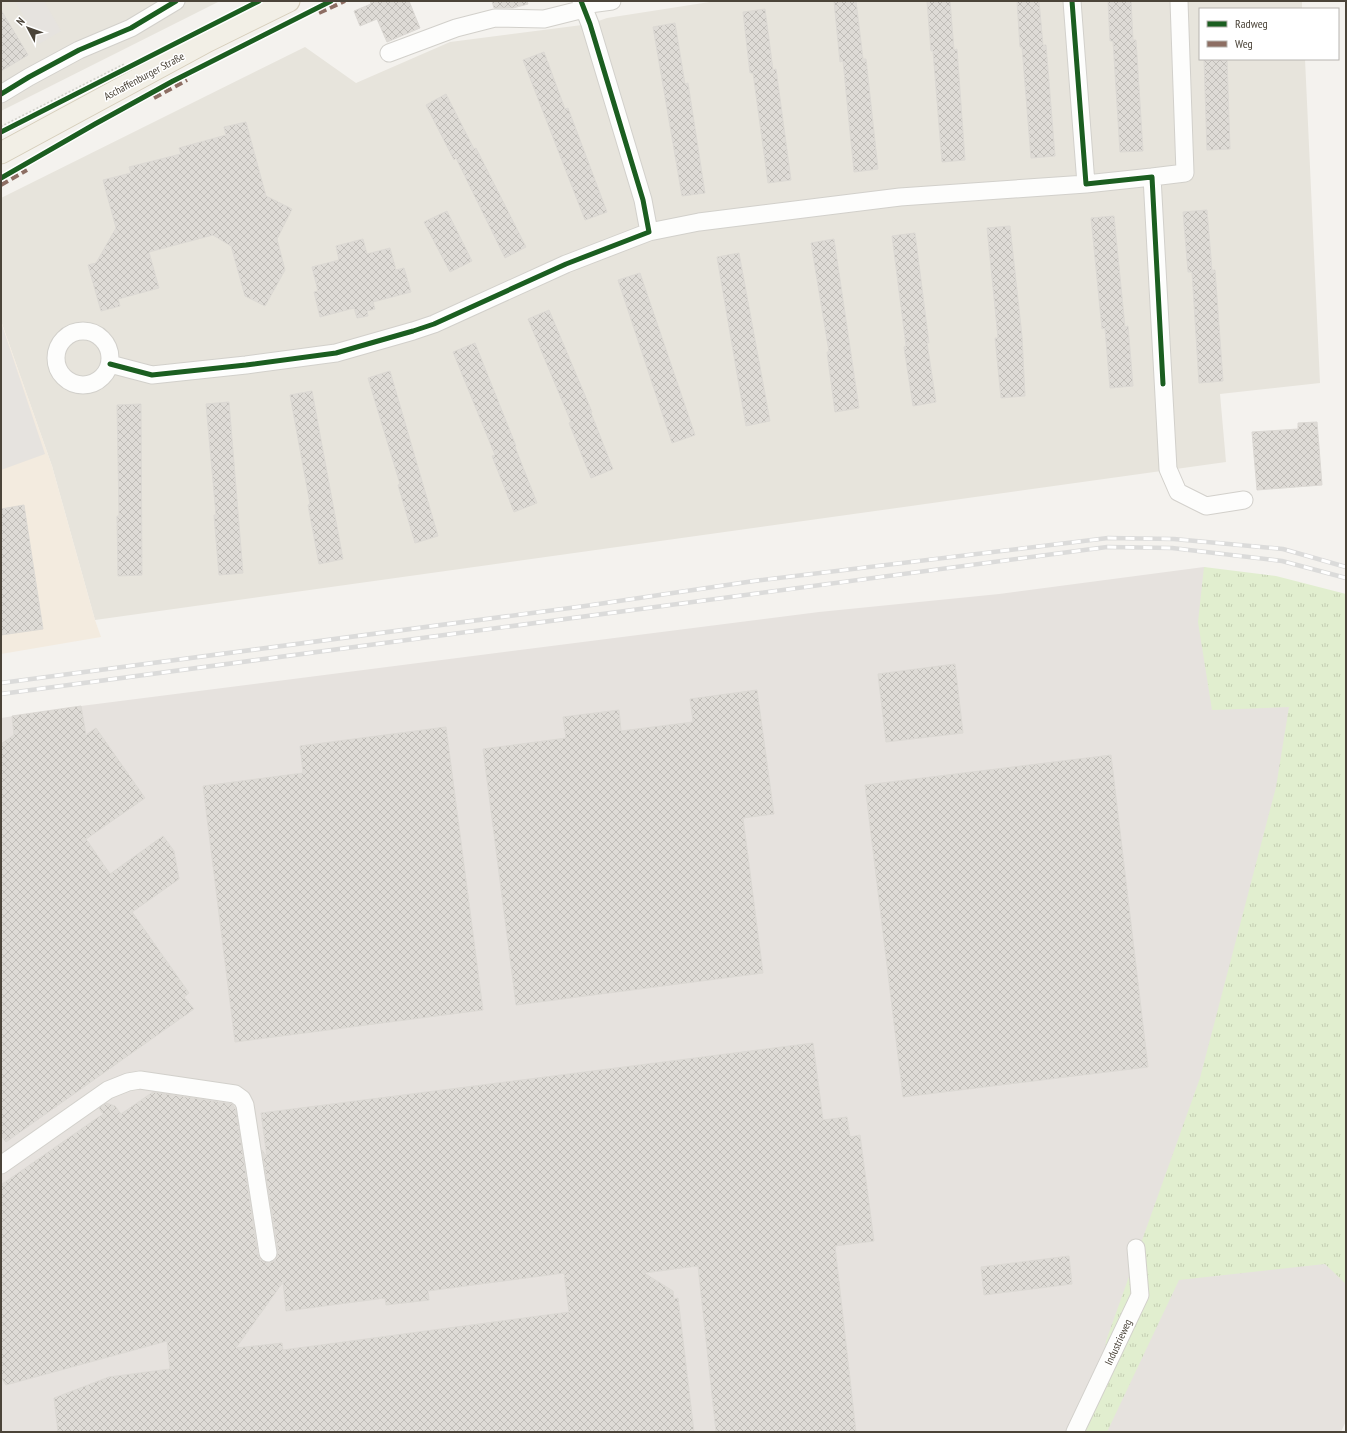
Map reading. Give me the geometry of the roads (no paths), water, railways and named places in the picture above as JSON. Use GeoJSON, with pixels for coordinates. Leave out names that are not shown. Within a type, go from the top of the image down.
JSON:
{"type":"FeatureCollection","features":[{"type":"Feature","properties":{"kind":"main road","name":"Aschaffenburger Straße"},"geometry":{"type":"LineString","coordinates":[[1,153],[208,42],[289,1]]}},
{"type":"Feature","properties":{"kind":"street"},"geometry":{"type":"LineString","coordinates":[[1,94],[79,50],[131,28],[176,1]]}},
{"type":"Feature","properties":{"kind":"street"},"geometry":{"type":"LineString","coordinates":[[389,53],[456,28],[495,18],[544,19],[582,5],[612,1]]}},
{"type":"Feature","properties":{"kind":"street"},"geometry":{"type":"LineString","coordinates":[[1072,1],[1086,184]]}},
{"type":"Feature","properties":{"kind":"street"},"geometry":{"type":"LineString","coordinates":[[110,364],[152,375],[240,366],[336,353],[434,324],[566,264],[649,232],[699,222],[900,197],[1086,184],[1185,172],[1179,1]]}},
{"type":"Feature","properties":{"kind":"street"},"geometry":{"type":"LineString","coordinates":[[582,5],[590,24],[643,200],[649,232]]}},
{"type":"Feature","properties":{"kind":"street"},"geometry":{"type":"LineString","coordinates":[[1152,177],[1168,469],[1178,492],[1206,506],[1244,500]]}},
{"type":"Feature","properties":{"kind":"street"},"geometry":{"type":"LineString","coordinates":[[1,1165],[108,1090],[128,1082],[140,1080],[235,1094],[242,1098],[245,1105],[268,1253]]}},
{"type":"Feature","properties":{"kind":"street","name":"Industrieweg"},"geometry":{"type":"LineString","coordinates":[[1075,1432],[1140,1295],[1136,1248]]}},
{"type":"Feature","properties":{"kind":"railway"},"geometry":{"type":"LineString","coordinates":[[1,683],[585,606],[754,581],[1108,538],[1174,539],[1283,549],[1346,567]]}},
{"type":"Feature","properties":{"kind":"railway"},"geometry":{"type":"LineString","coordinates":[[1,694],[1107,547],[1172,548],[1282,561],[1346,578]]}}]}
